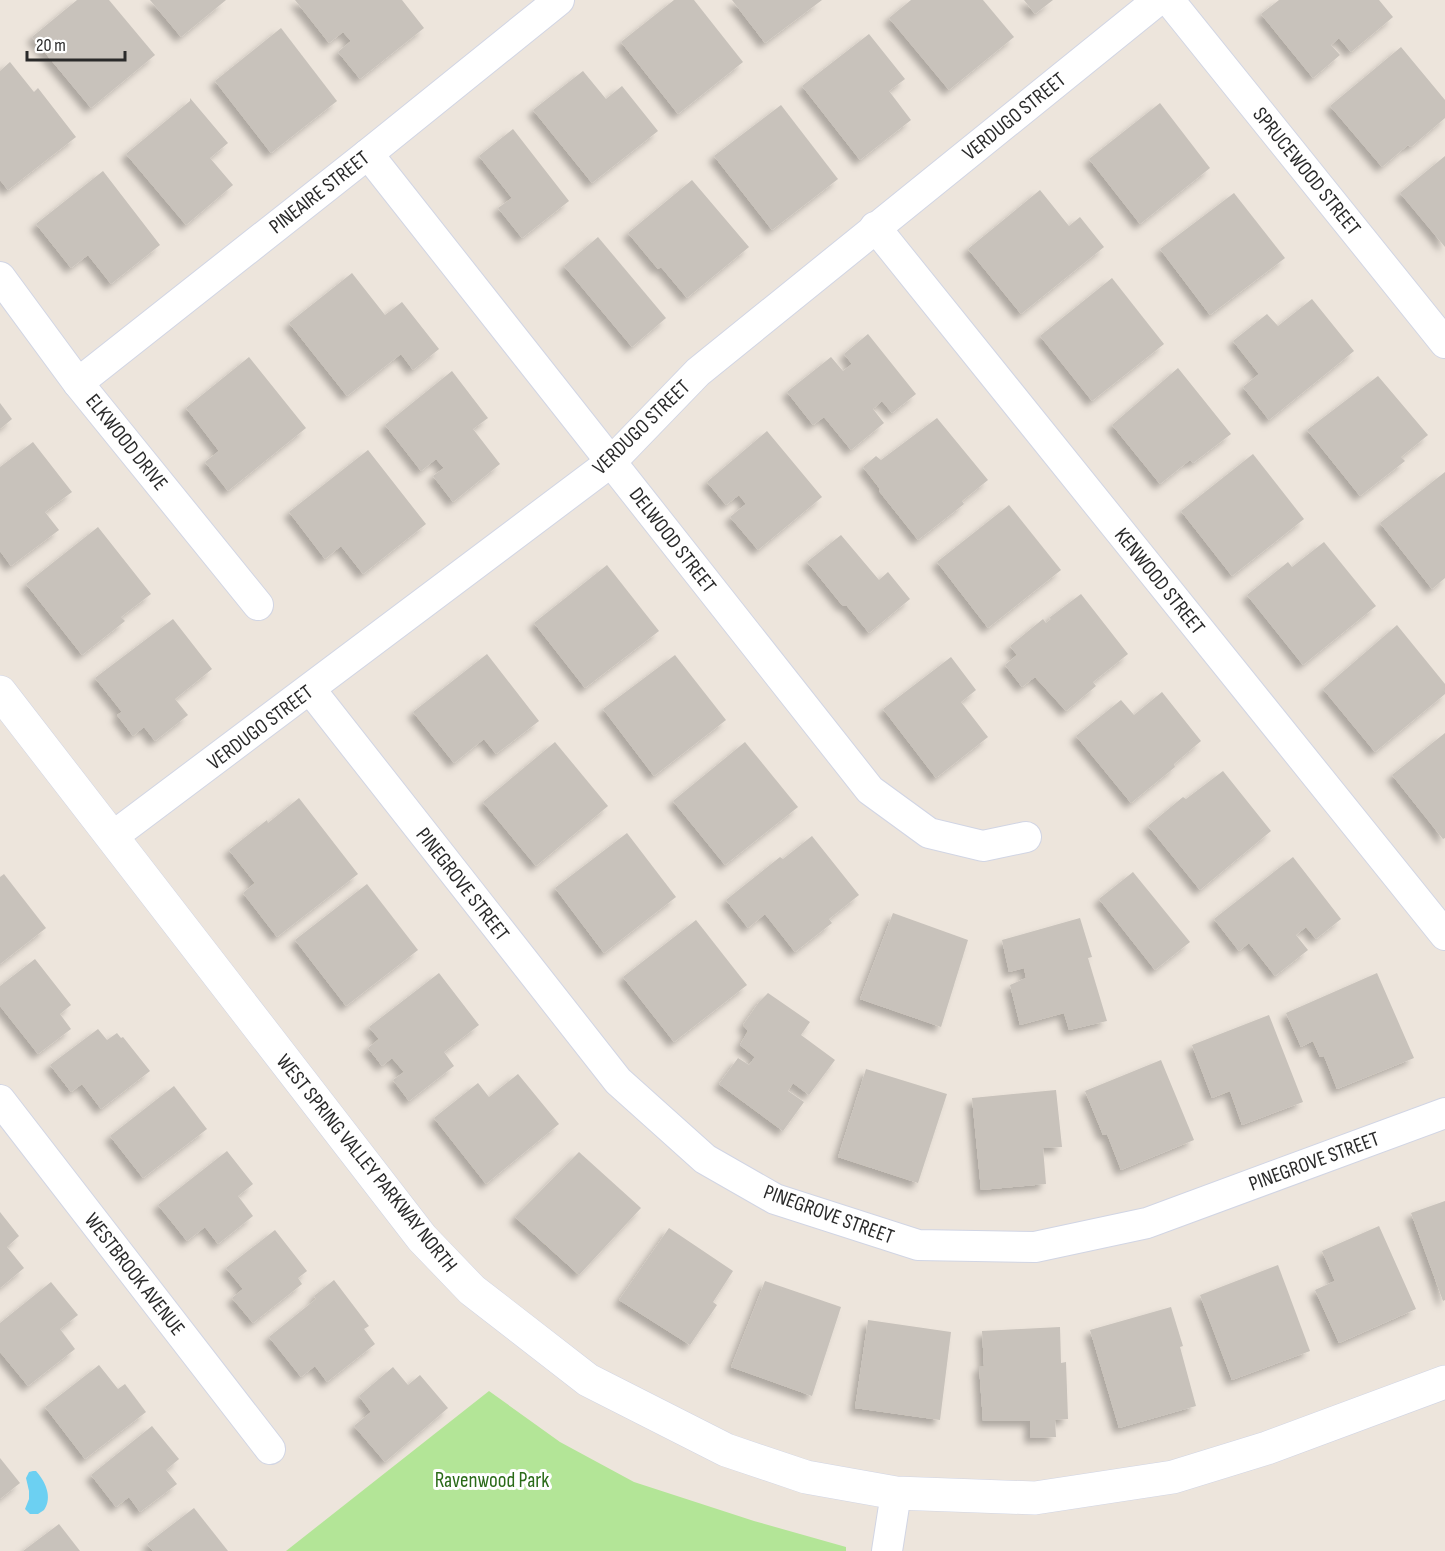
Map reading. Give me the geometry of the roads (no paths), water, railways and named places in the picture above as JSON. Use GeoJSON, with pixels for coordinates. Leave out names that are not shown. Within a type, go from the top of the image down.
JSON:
{"type":"FeatureCollection","features":[{"type":"Feature","properties":{"kind":"street","name":"PINEAIRE STREET"},"geometry":{"type":"LineString","coordinates":[[78,382],[368,154],[559,0]]}},
{"type":"Feature","properties":{"kind":"street","name":"VERDUGO STREET"},"geometry":{"type":"LineString","coordinates":[[112,837],[611,462],[698,372],[1158,0]]}},
{"type":"Feature","properties":{"kind":"street","name":"SPRUCEWOOD STREET"},"geometry":{"type":"LineString","coordinates":[[1168,0],[1445,343]]}},
{"type":"Feature","properties":{"kind":"street","name":"DELWOOD STREET"},"geometry":{"type":"LineString","coordinates":[[368,154],[870,790],[929,833],[983,846],[1026,837]]}},
{"type":"Feature","properties":{"kind":"street","name":"KENWOOD STREET"},"geometry":{"type":"LineString","coordinates":[[875,227],[1445,935]]}},
{"type":"Feature","properties":{"kind":"street","name":"ELKWOOD DRIVE"},"geometry":{"type":"LineString","coordinates":[[0,277],[78,382],[258,605]]}},
{"type":"Feature","properties":{"kind":"street","name":"PINEGROVE STREET"},"geometry":{"type":"LineString","coordinates":[[310,689],[618,1081],[705,1159],[775,1199],[918,1245],[1035,1246],[1147,1223],[1445,1113]]}},
{"type":"Feature","properties":{"kind":"street","name":"WEST SPRING VALLEY PARKWAY NORTH"},"geometry":{"type":"LineString","coordinates":[[0,692],[422,1238],[472,1290],[588,1380],[726,1450],[806,1477],[896,1493],[1035,1498],[1173,1477],[1267,1448],[1445,1382]]}},
{"type":"Feature","properties":{"kind":"street","name":"WESTBROOK AVENUE"},"geometry":{"type":"LineString","coordinates":[[0,1100],[270,1449]]}},
{"type":"Feature","properties":{"kind":"street"},"geometry":{"type":"LineString","coordinates":[[887,1551],[896,1493]]}},
{"type":"Feature","properties":{"kind":"water"},"geometry":{"type":"Polygon","coordinates":[[[36,1471],[47,1489],[48,1500],[44,1510],[38,1514],[30,1514],[25,1509],[29,1499],[26,1478],[29,1472],[36,1471]]]}},
{"type":"Feature","properties":{"kind":"park label","name":"Ravenwood Park"},"geometry":{"type":"Point","coordinates":[492,1480]}}]}
